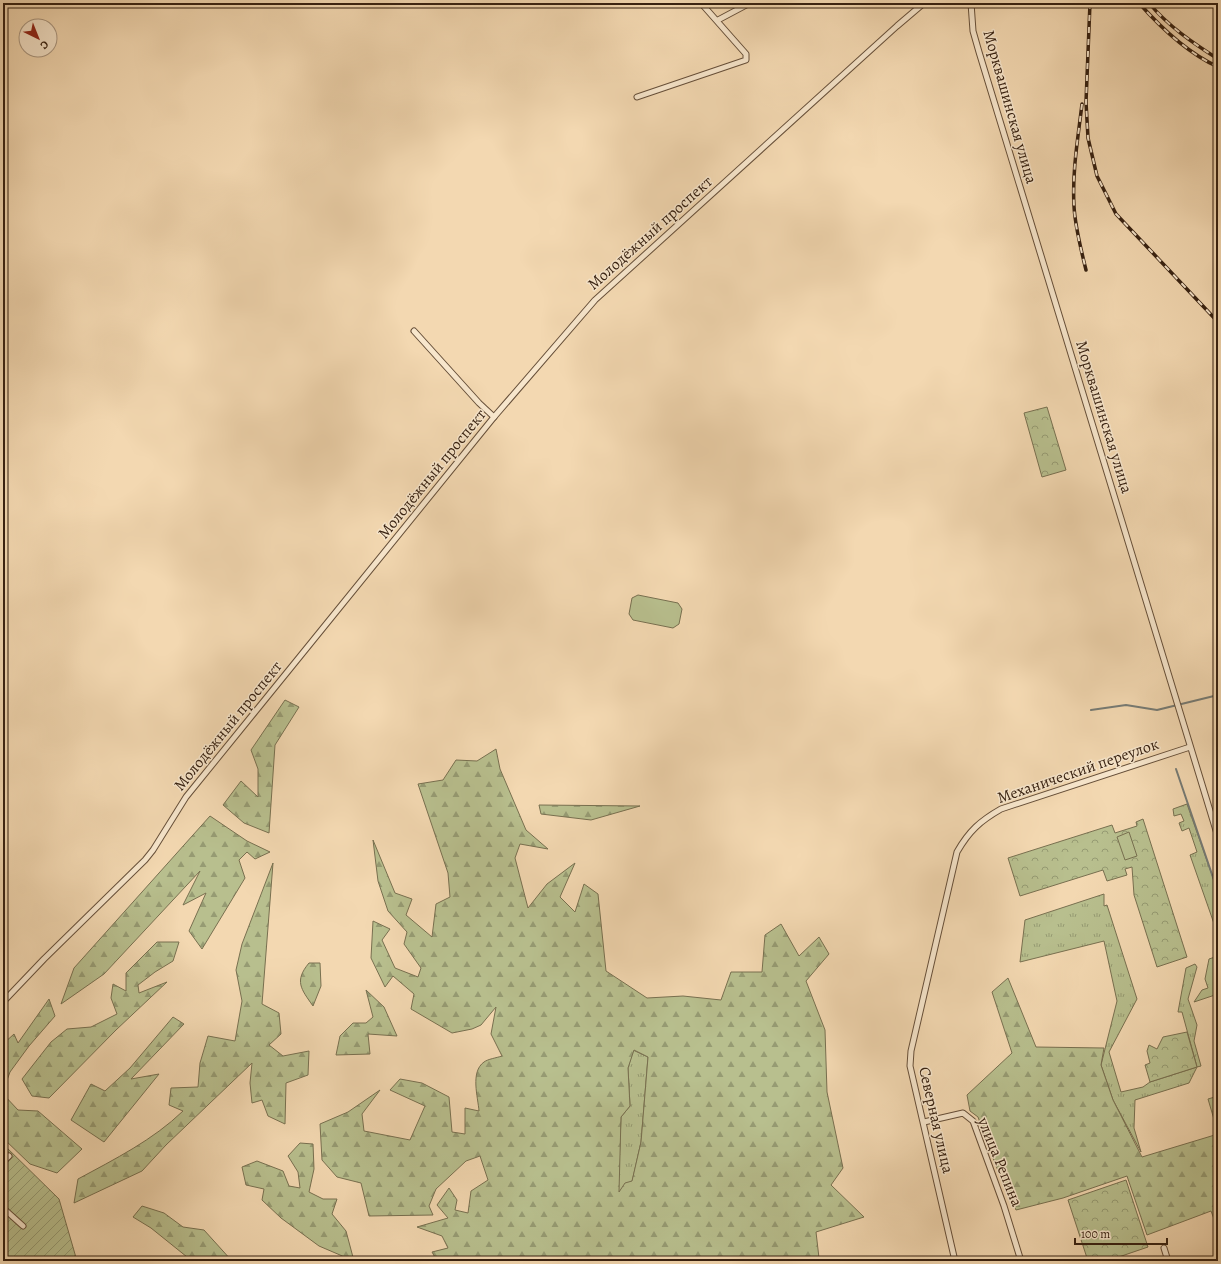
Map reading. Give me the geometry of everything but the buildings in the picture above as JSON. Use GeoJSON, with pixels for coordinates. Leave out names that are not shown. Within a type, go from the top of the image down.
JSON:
{"type":"FeatureCollection","features":[{"type":"Feature","properties":{"kind":"street"},"geometry":{"type":"LineString","coordinates":[[637,97],[746,60],[746,54],[718,20],[701,3]]}},
{"type":"Feature","properties":{"kind":"street"},"geometry":{"type":"LineString","coordinates":[[718,20],[750,3]]}},
{"type":"Feature","properties":{"kind":"street","name":"Молодёжный проспект"},"geometry":{"type":"LineString","coordinates":[[3,1002],[149,855],[190,792],[406,528],[494,417],[605,289],[924,3]]}},
{"type":"Feature","properties":{"kind":"street","name":"Морквашинская улица"},"geometry":{"type":"LineString","coordinates":[[971,3],[973,31],[981,60],[1218,837]]}},
{"type":"Feature","properties":{"kind":"street"},"geometry":{"type":"LineString","coordinates":[[414,331],[479,403],[494,417]]}},
{"type":"Feature","properties":{"kind":"street","name":"Механический переулок"},"geometry":{"type":"LineString","coordinates":[[927,984],[957,852],[969,832],[1002,809],[1190,747]]}},
{"type":"Feature","properties":{"kind":"street","name":"Северная улица"},"geometry":{"type":"LineString","coordinates":[[927,984],[911,1051],[910,1066],[955,1261]]}},
{"type":"Feature","properties":{"kind":"street","name":"улица Репина"},"geometry":{"type":"LineString","coordinates":[[924,1122],[963,1113],[973,1121],[1004,1206],[1021,1261]]}},
{"type":"Feature","properties":{"kind":"street"},"geometry":{"type":"LineString","coordinates":[[3,1162],[9,1156]]}},
{"type":"Feature","properties":{"kind":"street"},"geometry":{"type":"LineString","coordinates":[[3,1208],[23,1226]]}},
{"type":"Feature","properties":{"kind":"street"},"geometry":{"type":"LineString","coordinates":[[1164,1248],[1168,1261]]}},
{"type":"Feature","properties":{"kind":"green space"},"geometry":{"type":"Polygon","coordinates":[[[1047,407],[1066,470],[1042,477],[1024,413],[1047,407]]]}},
{"type":"Feature","properties":{"kind":"green space"},"geometry":{"type":"Polygon","coordinates":[[[638,595],[678,603],[682,609],[679,624],[673,628],[633,620],[629,614],[632,598],[638,595]]]}},
{"type":"Feature","properties":{"kind":"green space"},"geometry":{"type":"Polygon","coordinates":[[[285,700],[299,707],[275,745],[269,833],[244,823],[223,805],[241,781],[258,797],[258,769],[251,750],[285,700]]]}},
{"type":"Feature","properties":{"kind":"green space"},"geometry":{"type":"Polygon","coordinates":[[[496,749],[500,769],[526,830],[548,849],[520,844],[515,858],[528,908],[547,884],[575,863],[560,897],[575,912],[584,884],[598,894],[606,971],[647,998],[683,996],[721,1000],[731,972],[762,972],[765,935],[781,924],[799,956],[819,937],[829,954],[806,981],[825,1030],[827,1092],[843,1168],[831,1185],[864,1217],[816,1232],[819,1258],[803,1261],[437,1261],[432,1252],[448,1248],[442,1236],[417,1227],[448,1218],[437,1205],[449,1188],[457,1200],[455,1210],[468,1213],[471,1191],[488,1180],[480,1156],[466,1161],[436,1189],[429,1206],[433,1215],[369,1216],[361,1183],[337,1177],[322,1160],[320,1124],[348,1112],[380,1090],[362,1114],[364,1131],[410,1140],[425,1106],[390,1090],[400,1079],[422,1083],[449,1097],[452,1132],[465,1134],[465,1108],[479,1111],[476,1085],[477,1072],[484,1062],[502,1056],[491,1034],[496,1007],[481,1025],[472,1029],[452,1033],[411,1009],[414,994],[393,976],[385,987],[371,958],[373,921],[390,929],[382,940],[395,968],[418,977],[421,968],[404,944],[407,932],[388,911],[378,881],[373,840],[395,893],[412,899],[406,915],[432,937],[436,904],[450,897],[448,873],[418,784],[443,780],[456,760],[477,761],[496,749]],[[634,1050],[628,1068],[630,1106],[621,1117],[619,1192],[625,1183],[632,1181],[641,1142],[648,1057],[634,1050]]]}},
{"type":"Feature","properties":{"kind":"green space"},"geometry":{"type":"Polygon","coordinates":[[[1187,804],[1218,892],[1218,935],[1190,855],[1197,852],[1189,828],[1182,831],[1179,823],[1184,821],[1181,814],[1174,816],[1173,809],[1187,804]]]}},
{"type":"Feature","properties":{"kind":"green space"},"geometry":{"type":"Polygon","coordinates":[[[539,805],[640,806],[591,820],[541,814],[539,805]]]}},
{"type":"Feature","properties":{"kind":"green space"},"geometry":{"type":"Polygon","coordinates":[[[210,816],[247,841],[270,852],[255,859],[247,852],[239,860],[245,878],[202,949],[189,931],[206,893],[183,905],[200,871],[104,974],[61,1004],[74,968],[210,816]]]}},
{"type":"Feature","properties":{"kind":"green space"},"geometry":{"type":"Polygon","coordinates":[[[1143,819],[1187,957],[1157,967],[1134,895],[1132,867],[1125,869],[1127,875],[1107,881],[1103,870],[1020,896],[1008,858],[1112,825],[1115,833],[1137,826],[1136,822],[1143,819]]]}},
{"type":"Feature","properties":{"kind":"green space"},"geometry":{"type":"Polygon","coordinates":[[[1129,832],[1137,856],[1125,860],[1117,837],[1129,832]]]}},
{"type":"Feature","properties":{"kind":"green space"},"geometry":{"type":"Polygon","coordinates":[[[273,863],[262,1004],[279,1013],[281,1034],[269,1045],[283,1056],[309,1051],[308,1075],[286,1083],[285,1124],[268,1116],[262,1100],[252,1103],[250,1083],[252,1063],[166,1145],[142,1171],[74,1203],[78,1179],[146,1140],[183,1111],[169,1105],[171,1088],[198,1087],[200,1063],[208,1036],[235,1041],[242,1001],[236,970],[242,944],[273,863]]]}},
{"type":"Feature","properties":{"kind":"green space"},"geometry":{"type":"Polygon","coordinates":[[[1104,894],[1104,906],[1107,905],[1137,999],[1109,1052],[1121,1092],[1143,1087],[1150,1082],[1197,1067],[1189,1083],[1135,1100],[1134,1128],[1141,1152],[1113,1100],[1101,1065],[1117,1001],[1104,941],[1020,962],[1025,920],[1104,894]]]}},
{"type":"Feature","properties":{"kind":"green space"},"geometry":{"type":"Polygon","coordinates":[[[157,942],[179,942],[173,961],[138,985],[139,993],[167,982],[116,1030],[49,1098],[32,1096],[22,1079],[51,1042],[67,1029],[91,1027],[117,1014],[111,998],[113,984],[126,991],[126,973],[157,942]]]}},
{"type":"Feature","properties":{"kind":"green space"},"geometry":{"type":"Polygon","coordinates":[[[1218,956],[1218,994],[1194,1002],[1202,990],[1208,988],[1205,979],[1209,959],[1218,956]]]}},
{"type":"Feature","properties":{"kind":"green space"},"geometry":{"type":"Polygon","coordinates":[[[309,963],[320,963],[321,986],[313,1006],[305,995],[301,985],[304,969],[309,963]]]}},
{"type":"Feature","properties":{"kind":"green space"},"geometry":{"type":"Polygon","coordinates":[[[1195,964],[1197,967],[1188,999],[1197,1025],[1194,1041],[1201,1066],[1197,1067],[1182,1012],[1178,1012],[1186,968],[1195,964]]]}},
{"type":"Feature","properties":{"kind":"green space"},"geometry":{"type":"Polygon","coordinates":[[[1008,978],[1036,1047],[1104,1048],[1101,1065],[1113,1100],[1142,1157],[1218,1134],[1218,1230],[1211,1211],[1147,1235],[1127,1176],[1063,1198],[1016,1210],[996,1166],[978,1117],[970,1111],[967,1095],[1012,1053],[992,992],[1008,978]]]}},
{"type":"Feature","properties":{"kind":"green space"},"geometry":{"type":"Polygon","coordinates":[[[366,990],[384,1007],[397,1036],[368,1034],[370,1054],[336,1055],[340,1036],[353,1023],[366,1023],[373,1017],[366,990]]]}},
{"type":"Feature","properties":{"kind":"green space"},"geometry":{"type":"Polygon","coordinates":[[[49,999],[55,1016],[29,1046],[10,1072],[3,1091],[3,1044],[14,1034],[18,1043],[49,999]]]}},
{"type":"Feature","properties":{"kind":"green space"},"geometry":{"type":"Polygon","coordinates":[[[173,1017],[184,1024],[131,1079],[159,1074],[104,1142],[71,1120],[91,1084],[105,1091],[130,1068],[173,1017]]]}},
{"type":"Feature","properties":{"kind":"green space"},"geometry":{"type":"Polygon","coordinates":[[[1187,1032],[1197,1067],[1150,1082],[1145,1065],[1150,1063],[1147,1051],[1149,1045],[1157,1049],[1163,1037],[1187,1032]]]}},
{"type":"Feature","properties":{"kind":"green space"},"geometry":{"type":"Polygon","coordinates":[[[633,1050],[648,1057],[641,1142],[632,1182],[618,1193],[621,1117],[630,1106],[628,1068],[633,1050]]]}},
{"type":"Feature","properties":{"kind":"green space"},"geometry":{"type":"Polygon","coordinates":[[[3,1094],[18,1110],[38,1111],[82,1149],[57,1173],[30,1164],[3,1138],[3,1094]]]}},
{"type":"Feature","properties":{"kind":"green space"},"geometry":{"type":"Polygon","coordinates":[[[1218,1096],[1218,1133],[1208,1099],[1218,1096]]]}},
{"type":"Feature","properties":{"kind":"green space"},"geometry":{"type":"Polygon","coordinates":[[[300,1143],[313,1144],[314,1169],[309,1192],[323,1199],[337,1199],[332,1214],[346,1231],[354,1261],[319,1246],[281,1218],[262,1200],[264,1189],[246,1185],[242,1167],[257,1161],[283,1171],[289,1186],[300,1188],[298,1172],[288,1156],[300,1143]]]}},
{"type":"Feature","properties":{"kind":"green space"},"geometry":{"type":"Polygon","coordinates":[[[3,1144],[59,1199],[77,1261],[3,1261],[3,1144]]]}},
{"type":"Feature","properties":{"kind":"green space"},"geometry":{"type":"Polygon","coordinates":[[[1126,1180],[1148,1247],[1107,1261],[1088,1261],[1068,1200],[1126,1180]]]}},
{"type":"Feature","properties":{"kind":"green space"},"geometry":{"type":"Polygon","coordinates":[[[142,1206],[164,1213],[183,1227],[204,1230],[232,1261],[192,1261],[151,1228],[133,1217],[142,1206]]]}},
{"type":"Feature","properties":{"kind":"waterway"},"geometry":{"type":"LineString","coordinates":[[1091,710],[1126,705],[1157,710],[1218,695]]}},
{"type":"Feature","properties":{"kind":"waterway"},"geometry":{"type":"LineString","coordinates":[[1176,769],[1218,892]]}},
{"type":"Feature","properties":{"kind":"railway"},"geometry":{"type":"LineString","coordinates":[[1090,3],[1086,102],[1088,138],[1097,176],[1116,214],[1218,322]]}},
{"type":"Feature","properties":{"kind":"railway"},"geometry":{"type":"LineString","coordinates":[[1139,3],[1156,22],[1176,39],[1196,55],[1218,67]]}},
{"type":"Feature","properties":{"kind":"railway"},"geometry":{"type":"LineString","coordinates":[[1149,3],[1173,27],[1218,59]]}},
{"type":"Feature","properties":{"kind":"railway"},"geometry":{"type":"LineString","coordinates":[[1082,104],[1074,180],[1074,206],[1078,238],[1086,270]]}}]}
